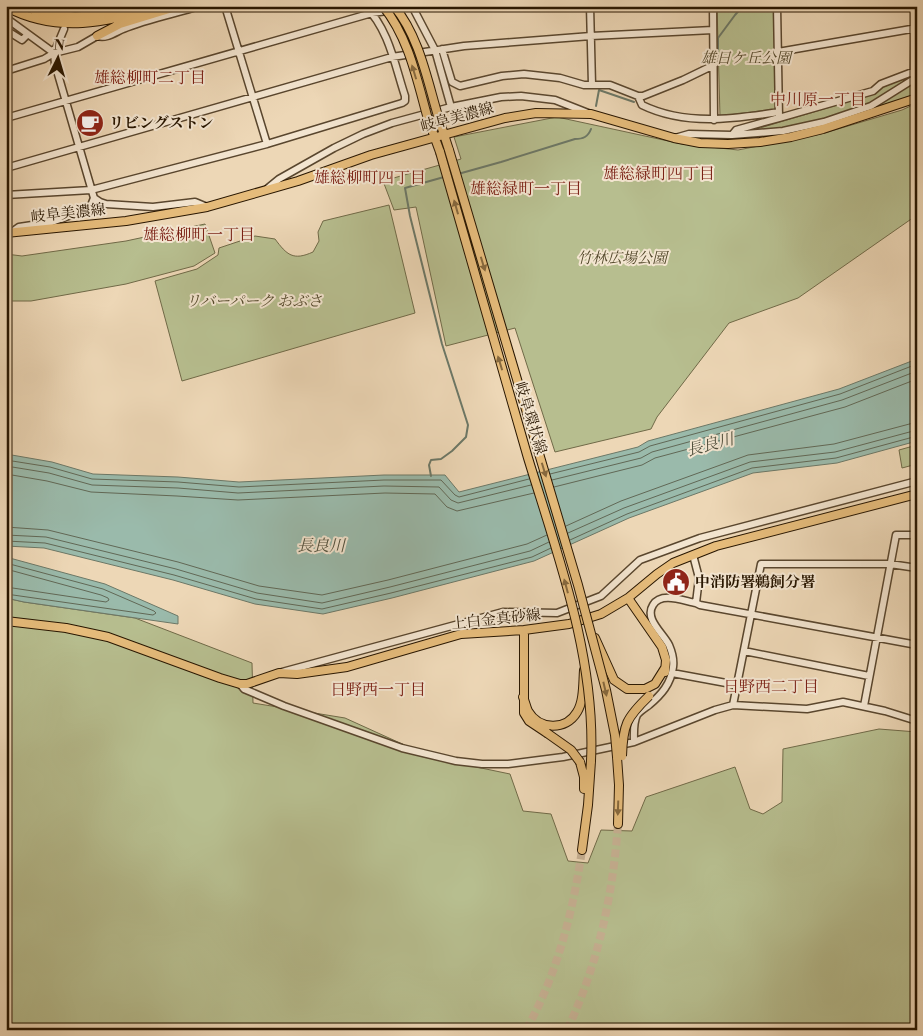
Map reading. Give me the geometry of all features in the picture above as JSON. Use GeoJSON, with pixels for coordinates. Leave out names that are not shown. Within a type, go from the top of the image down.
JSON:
{"type":"FeatureCollection","features":[{"type":"Feature","properties":{"kind":"main road"},"geometry":{"type":"LineString","coordinates":[[24,6],[52,14],[73,17],[96,15],[133,6]]}},
{"type":"Feature","properties":{"kind":"main road"},"geometry":{"type":"LineString","coordinates":[[6,7],[30,17],[49,22],[72,24],[120,18],[159,6]]}},
{"type":"Feature","properties":{"kind":"main road"},"geometry":{"type":"LineString","coordinates":[[96,36],[120,24],[179,6]]}},
{"type":"Feature","properties":{"kind":"main road","name":"岐阜環状線"},"geometry":{"type":"LineString","coordinates":[[383,6],[395,23],[406,45],[440,152],[568,590],[584,668],[590,712],[591,761],[582,850]]}},
{"type":"Feature","properties":{"kind":"main road","name":"岐阜環状線"},"geometry":{"type":"LineString","coordinates":[[394,6],[407,26],[420,56],[589,625],[611,714],[619,757],[618,824]]}},
{"type":"Feature","properties":{"kind":"main road","name":"岐阜美濃線"},"geometry":{"type":"LineString","coordinates":[[9,233],[126,221],[207,207],[298,181],[371,154],[505,118],[536,112],[591,114],[674,138],[728,144],[760,142],[791,137],[823,129],[917,98]]}},
{"type":"Feature","properties":{"kind":"main road","name":"上白金真砂線"},"geometry":{"type":"LineString","coordinates":[[240,684],[247,684],[279,673],[297,674],[347,667],[460,634],[524,630],[569,624],[601,614],[628,598],[673,563],[716,546],[917,494]]}},
{"type":"Feature","properties":{"kind":"main road"},"geometry":{"type":"LineString","coordinates":[[619,757],[625,726],[647,693],[664,677],[666,660],[662,647],[628,598]]}},
{"type":"Feature","properties":{"kind":"main road"},"geometry":{"type":"LineString","coordinates":[[6,621],[66,628],[108,637],[240,684]]}},
{"type":"Feature","properties":{"kind":"main road"},"geometry":{"type":"LineString","coordinates":[[589,625],[614,680],[627,689],[647,693]]}},
{"type":"Feature","properties":{"kind":"main road"},"geometry":{"type":"LineString","coordinates":[[524,630],[524,713],[529,721],[548,729],[571,750],[580,762],[584,777],[584,839]]}},
{"type":"Feature","properties":{"kind":"main road"},"geometry":{"type":"LineString","coordinates":[[548,729],[570,721],[576,714],[581,704],[584,668]]}},
{"type":"Feature","properties":{"kind":"street"},"geometry":{"type":"LineString","coordinates":[[6,71],[44,59],[54,53],[78,47],[96,36],[107,36],[200,6]]}},
{"type":"Feature","properties":{"kind":"street"},"geometry":{"type":"LineString","coordinates":[[225,6],[267,144]]}},
{"type":"Feature","properties":{"kind":"street"},"geometry":{"type":"LineString","coordinates":[[6,195],[91,190],[267,144],[402,103],[405,101],[405,96],[387,40],[372,13],[365,6]]}},
{"type":"Feature","properties":{"kind":"street"},"geometry":{"type":"LineString","coordinates":[[6,118],[372,13],[403,6]]}},
{"type":"Feature","properties":{"kind":"street"},"geometry":{"type":"LineString","coordinates":[[412,6],[439,50],[452,82],[460,86],[502,76],[524,74],[560,78],[584,85],[610,85],[638,96],[643,96],[683,80],[714,64]]}},
{"type":"Feature","properties":{"kind":"street"},"geometry":{"type":"LineString","coordinates":[[590,6],[592,85]]}},
{"type":"Feature","properties":{"kind":"street"},"geometry":{"type":"LineString","coordinates":[[713,6],[714,120]]}},
{"type":"Feature","properties":{"kind":"street"},"geometry":{"type":"LineString","coordinates":[[777,6],[779,115]]}},
{"type":"Feature","properties":{"kind":"street"},"geometry":{"type":"LineString","coordinates":[[915,6],[915,76]]}},
{"type":"Feature","properties":{"kind":"street"},"geometry":{"type":"LineString","coordinates":[[6,18],[54,53]]}},
{"type":"Feature","properties":{"kind":"street"},"geometry":{"type":"LineString","coordinates":[[64,29],[54,53],[55,64],[94,198],[100,202],[125,205],[153,207],[195,202],[207,207]]}},
{"type":"Feature","properties":{"kind":"street"},"geometry":{"type":"LineString","coordinates":[[778,52],[916,29]]}},
{"type":"Feature","properties":{"kind":"street"},"geometry":{"type":"LineString","coordinates":[[6,30],[22,40],[28,34]]}},
{"type":"Feature","properties":{"kind":"street"},"geometry":{"type":"LineString","coordinates":[[6,168],[392,58],[439,50],[591,36],[713,30]]}},
{"type":"Feature","properties":{"kind":"street"},"geometry":{"type":"LineString","coordinates":[[439,50],[451,108]]}},
{"type":"Feature","properties":{"kind":"street"},"geometry":{"type":"LineString","coordinates":[[732,134],[736,130],[779,115],[873,91],[881,84],[915,76]]}},
{"type":"Feature","properties":{"kind":"street"},"geometry":{"type":"LineString","coordinates":[[674,138],[689,134],[783,131],[824,122],[870,106],[915,76]]}},
{"type":"Feature","properties":{"kind":"street"},"geometry":{"type":"LineString","coordinates":[[266,191],[279,179],[363,134],[392,123],[451,108],[500,97],[521,96],[555,100],[591,114]]}},
{"type":"Feature","properties":{"kind":"street"},"geometry":{"type":"LineString","coordinates":[[638,96],[642,105],[657,111],[683,117],[714,120],[779,115]]}},
{"type":"Feature","properties":{"kind":"street"},"geometry":{"type":"LineString","coordinates":[[9,233],[19,227],[52,222],[90,208],[94,198]]}},
{"type":"Feature","properties":{"kind":"street"},"geometry":{"type":"LineString","coordinates":[[279,673],[503,612],[557,613],[601,596],[640,560],[648,557],[700,538],[917,481]]}},
{"type":"Feature","properties":{"kind":"street"},"geometry":{"type":"LineString","coordinates":[[864,706],[896,536],[917,535]]}},
{"type":"Feature","properties":{"kind":"street"},"geometry":{"type":"LineString","coordinates":[[693,555],[699,578],[696,603]]}},
{"type":"Feature","properties":{"kind":"street"},"geometry":{"type":"LineString","coordinates":[[733,705],[761,564],[890,564],[917,568]]}},
{"type":"Feature","properties":{"kind":"street"},"geometry":{"type":"LineString","coordinates":[[634,742],[635,723],[638,714],[664,690],[672,673],[672,654],[668,643],[653,622],[650,614],[652,606],[657,600],[664,597],[917,645]]}},
{"type":"Feature","properties":{"kind":"street"},"geometry":{"type":"LineString","coordinates":[[744,651],[869,676]]}},
{"type":"Feature","properties":{"kind":"street"},"geometry":{"type":"LineString","coordinates":[[672,673],[737,686]]}},
{"type":"Feature","properties":{"kind":"street"},"geometry":{"type":"LineString","coordinates":[[240,684],[244,690],[402,748],[482,764],[508,764],[563,757],[634,742],[715,710],[733,705],[807,709],[843,702],[885,711],[917,721]]}},
{"type":"Feature","properties":{"kind":"green space","name":"雄日ケ丘公園"},"geometry":{"type":"Polygon","coordinates":[[[717,6],[774,6],[776,109],[720,116],[717,6]]]}},
{"type":"Feature","properties":{"kind":"green space"},"geometry":{"type":"Polygon","coordinates":[[[917,73],[917,93],[905,98],[823,125],[773,136],[750,131],[864,97],[917,73]]]}},
{"type":"Feature","properties":{"kind":"green space","name":"竹林広場公園"},"geometry":{"type":"Polygon","coordinates":[[[917,103],[917,215],[798,298],[729,323],[657,417],[651,429],[555,452],[515,328],[446,346],[416,207],[394,210],[383,181],[461,159],[454,137],[557,117],[682,144],[738,150],[821,134],[902,110],[917,103]]]}},
{"type":"Feature","properties":{"kind":"green space","name":"リバーパーク おぶさ"},"geometry":{"type":"Polygon","coordinates":[[[389,205],[415,313],[182,381],[155,281],[197,269],[218,255],[219,248],[255,236],[275,239],[291,255],[306,255],[313,252],[319,241],[318,232],[323,221],[389,205]]]}},
{"type":"Feature","properties":{"kind":"green space"},"geometry":{"type":"Polygon","coordinates":[[[205,224],[215,253],[194,266],[126,284],[31,301],[6,301],[6,254],[22,256],[126,241],[205,224]]]}},
{"type":"Feature","properties":{"kind":"green space"},"geometry":{"type":"Polygon","coordinates":[[[917,445],[917,464],[902,468],[899,450],[917,445]]]}},
{"type":"Feature","properties":{"kind":"green space"},"geometry":{"type":"Polygon","coordinates":[[[6,598],[135,618],[252,663],[253,703],[345,718],[433,758],[510,774],[523,811],[551,814],[568,861],[588,863],[601,830],[632,831],[646,797],[735,767],[750,809],[763,814],[782,802],[783,749],[879,729],[917,732],[917,1030],[6,1030],[6,598]]]}},
{"type":"Feature","properties":{"kind":"water","name":"長良川"},"geometry":{"type":"Polygon","coordinates":[[[917,359],[917,441],[837,463],[753,473],[629,518],[534,561],[323,614],[255,604],[173,580],[44,548],[6,546],[6,454],[52,462],[93,474],[178,477],[239,482],[384,475],[445,475],[459,492],[638,447],[648,441],[839,389],[917,359]]]}},
{"type":"Feature","properties":{"kind":"water"},"geometry":{"type":"Polygon","coordinates":[[[6,557],[105,584],[178,616],[178,624],[6,598],[6,557]]]}},
{"type":"Feature","properties":{"kind":"waterway"},"geometry":{"type":"LineString","coordinates":[[718,55],[718,38],[743,6]]}},
{"type":"Feature","properties":{"kind":"waterway"},"geometry":{"type":"LineString","coordinates":[[686,82],[702,74]]}},
{"type":"Feature","properties":{"kind":"waterway"},"geometry":{"type":"LineString","coordinates":[[596,106],[599,90],[634,102]]}},
{"type":"Feature","properties":{"kind":"waterway"},"geometry":{"type":"LineString","coordinates":[[458,174],[583,138],[587,136],[591,129]]}},
{"type":"Feature","properties":{"kind":"waterway"},"geometry":{"type":"LineString","coordinates":[[431,476],[429,465],[431,460],[441,459],[452,451],[466,437],[468,425],[442,344],[410,216],[405,188],[444,177]]}},
{"type":"Feature","properties":{"kind":"tunnel"},"geometry":{"type":"LineString","coordinates":[[567,1030],[587,980],[602,929],[616,851],[618,824]]}},
{"type":"Feature","properties":{"kind":"tunnel"},"geometry":{"type":"LineString","coordinates":[[526,1030],[547,987],[562,943],[574,897],[582,850]]}},
{"type":"Feature","properties":{"kind":"place","name":"リビングストン"},"geometry":{"type":"Point","coordinates":[90,123]}},
{"type":"Feature","properties":{"kind":"place","name":"中消防署鵜飼分署"},"geometry":{"type":"Point","coordinates":[676,582]}},
{"type":"Feature","properties":{"kind":"district","name":"雄総柳町二丁目"},"geometry":{"type":"Point","coordinates":[150,77]}},
{"type":"Feature","properties":{"kind":"district","name":"中川原一丁目"},"geometry":{"type":"Point","coordinates":[818,99]}},
{"type":"Feature","properties":{"kind":"district","name":"雄総緑町四丁目"},"geometry":{"type":"Point","coordinates":[659,173]}},
{"type":"Feature","properties":{"kind":"district","name":"雄総柳町四丁目"},"geometry":{"type":"Point","coordinates":[370,177]}},
{"type":"Feature","properties":{"kind":"district","name":"雄総緑町一丁目"},"geometry":{"type":"Point","coordinates":[526,188]}},
{"type":"Feature","properties":{"kind":"district","name":"雄総柳町一丁目"},"geometry":{"type":"Point","coordinates":[199,234]}},
{"type":"Feature","properties":{"kind":"district","name":"日野西二丁目"},"geometry":{"type":"Point","coordinates":[771,686]}},
{"type":"Feature","properties":{"kind":"district","name":"日野西一丁目"},"geometry":{"type":"Point","coordinates":[378,689]}}]}
